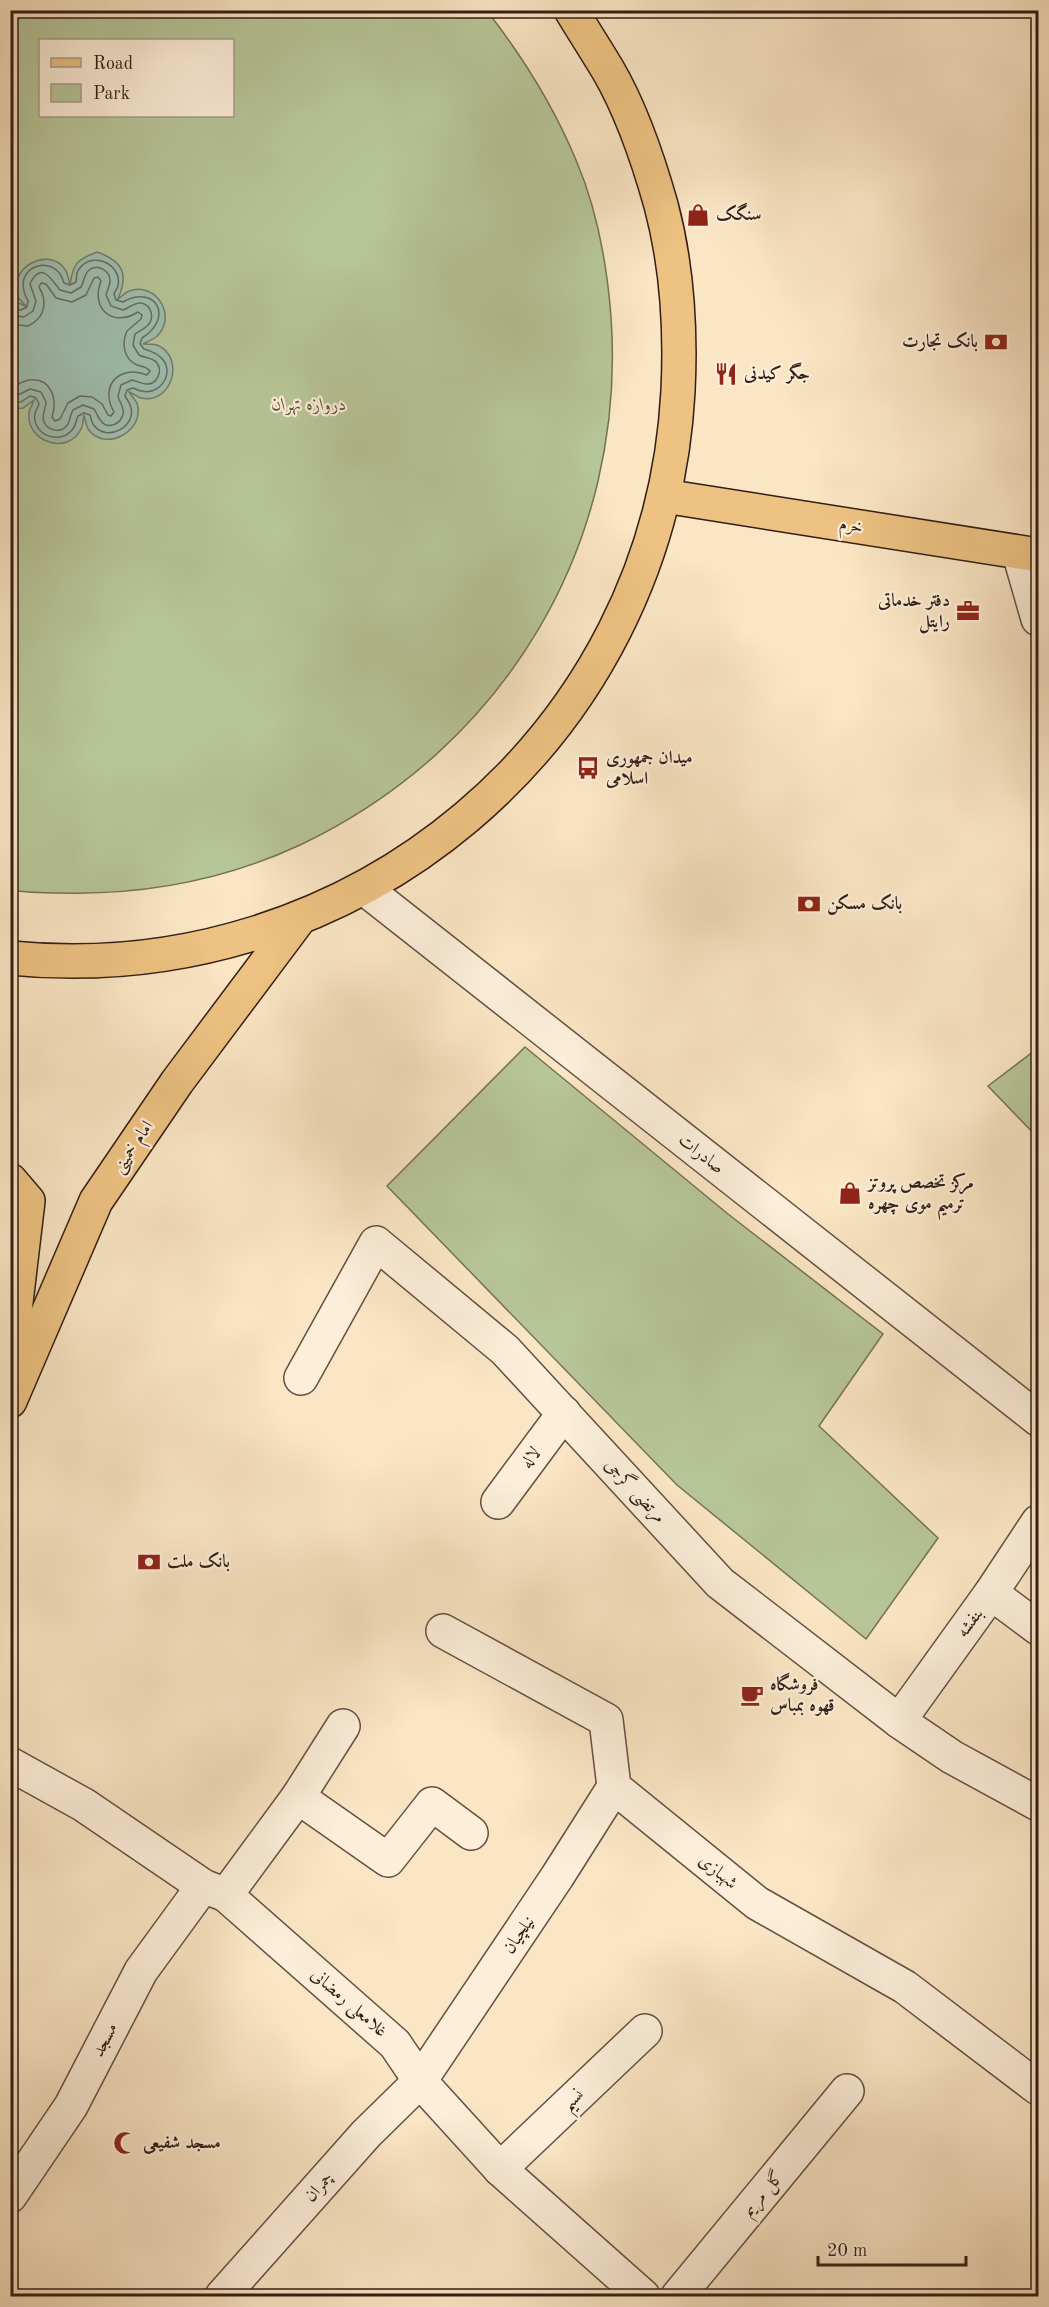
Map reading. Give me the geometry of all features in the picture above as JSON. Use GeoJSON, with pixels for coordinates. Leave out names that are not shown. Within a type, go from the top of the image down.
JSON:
{"type":"FeatureCollection","features":[{"type":"Feature","properties":{"kind":"main road"},"geometry":{"type":"LineString","coordinates":[[10,958],[88,961],[159,956],[230,942],[299,919],[364,888],[426,850],[482,805],[533,753],[577,695],[613,632],[642,566],[664,496],[676,424],[680,352],[675,279],[662,208],[640,138],[609,72],[571,10]]}},
{"type":"Feature","properties":{"kind":"main road","name":"خرم"},"geometry":{"type":"LineString","coordinates":[[664,496],[1029,554]]}},
{"type":"Feature","properties":{"kind":"main road","name":"امام خمینی"},"geometry":{"type":"LineString","coordinates":[[10,1401],[96,1201],[177,1082],[299,919]]}},
{"type":"Feature","properties":{"kind":"main road"},"geometry":{"type":"LineString","coordinates":[[10,1180],[28,1202],[10,1353]]}},
{"type":"Feature","properties":{"kind":"street"},"geometry":{"type":"LineString","coordinates":[[1029,554],[1038,619]]}},
{"type":"Feature","properties":{"kind":"street","name":"صادرات"},"geometry":{"type":"LineString","coordinates":[[364,888],[1038,1419]]}},
{"type":"Feature","properties":{"kind":"street","name":"مرتضی گرجی"},"geometry":{"type":"LineString","coordinates":[[301,1378],[376,1243],[505,1350],[720,1583],[900,1721],[952,1757],[1038,1804]]}},
{"type":"Feature","properties":{"kind":"street","name":"لاله"},"geometry":{"type":"LineString","coordinates":[[498,1502],[564,1413]]}},
{"type":"Feature","properties":{"kind":"street","name":"بنفشه"},"geometry":{"type":"LineString","coordinates":[[900,1721],[992,1593],[1038,1522]]}},
{"type":"Feature","properties":{"kind":"street"},"geometry":{"type":"LineString","coordinates":[[992,1593],[1038,1628]]}},
{"type":"Feature","properties":{"kind":"street"},"geometry":{"type":"LineString","coordinates":[[443,1631],[606,1720],[614,1787]]}},
{"type":"Feature","properties":{"kind":"street","name":"مسجد"},"geometry":{"type":"LineString","coordinates":[[10,2196],[71,2106],[141,1971],[298,1797],[343,1726]]}},
{"type":"Feature","properties":{"kind":"street","name":"غلامعلی رمضانی"},"geometry":{"type":"LineString","coordinates":[[10,1764],[84,1805],[214,1890],[395,2044],[420,2081],[500,2169],[641,2296]]}},
{"type":"Feature","properties":{"kind":"street","name":"نیلچیان"},"geometry":{"type":"LineString","coordinates":[[420,2081],[557,1877],[614,1787]]}},
{"type":"Feature","properties":{"kind":"street","name":"شهبازی"},"geometry":{"type":"LineString","coordinates":[[614,1787],[757,1903],[905,1987],[1038,2088]]}},
{"type":"Feature","properties":{"kind":"street"},"geometry":{"type":"LineString","coordinates":[[298,1797],[388,1860],[432,1804],[471,1833]]}},
{"type":"Feature","properties":{"kind":"street","name":"نسیم"},"geometry":{"type":"LineString","coordinates":[[500,2169],[645,2031]]}},
{"type":"Feature","properties":{"kind":"street","name":"چمران"},"geometry":{"type":"LineString","coordinates":[[222,2296],[366,2134],[420,2081]]}},
{"type":"Feature","properties":{"kind":"street","name":"گل مریم"},"geometry":{"type":"LineString","coordinates":[[678,2296],[848,2091]]}},
{"type":"Feature","properties":{"kind":"green space","name":"دروازه تهران"},"geometry":{"type":"Polygon","coordinates":[[[10,11],[487,11],[536,82],[576,160],[590,198],[600,237],[611,317],[611,401],[598,481],[574,558],[538,629],[493,695],[437,753],[373,804],[300,845],[243,868],[184,883],[123,891],[36,893],[11,890],[10,11]]]}},
{"type":"Feature","properties":{"kind":"green space"},"geometry":{"type":"Polygon","coordinates":[[[525,1047],[728,1214],[883,1334],[819,1426],[938,1538],[866,1639],[677,1485],[387,1186],[525,1047]]]}},
{"type":"Feature","properties":{"kind":"green space"},"geometry":{"type":"Polygon","coordinates":[[[1038,1048],[1038,1138],[988,1086],[1038,1048]]]}},
{"type":"Feature","properties":{"kind":"water"},"geometry":{"type":"Polygon","coordinates":[[[97,252],[113,260],[121,270],[123,282],[118,299],[128,292],[139,289],[156,296],[161,303],[165,311],[162,329],[156,337],[143,344],[157,345],[166,351],[171,359],[172,379],[161,394],[152,398],[141,398],[129,392],[137,403],[138,413],[136,422],[122,436],[104,439],[95,436],[88,429],[84,415],[82,428],[75,437],[67,442],[49,442],[34,432],[30,423],[29,411],[34,400],[23,408],[11,409],[11,301],[27,307],[18,297],[16,286],[18,277],[32,263],[50,260],[59,263],[66,271],[70,285],[74,267],[80,260],[97,252]]]}},
{"type":"Feature","properties":{"kind":"place","name":"سنگک"},"geometry":{"type":"Point","coordinates":[698,215]}},
{"type":"Feature","properties":{"kind":"place","name":"بانک تجارت"},"geometry":{"type":"Point","coordinates":[996,342]}},
{"type":"Feature","properties":{"kind":"place","name":"جگر کیدنی"},"geometry":{"type":"Point","coordinates":[726,374]}},
{"type":"Feature","properties":{"kind":"place","name":"دفتر خدماتی رایتل"},"geometry":{"type":"Point","coordinates":[968,611]}},
{"type":"Feature","properties":{"kind":"place","name":"میدان جمهوری اسلامی"},"geometry":{"type":"Point","coordinates":[588,768]}},
{"type":"Feature","properties":{"kind":"place","name":"بانک مسکن"},"geometry":{"type":"Point","coordinates":[809,904]}},
{"type":"Feature","properties":{"kind":"place","name":"مرکز تخصص پروتز ترمیم موی چهره"},"geometry":{"type":"Point","coordinates":[850,1193]}},
{"type":"Feature","properties":{"kind":"place","name":"بانک ملت"},"geometry":{"type":"Point","coordinates":[149,1562]}},
{"type":"Feature","properties":{"kind":"place","name":"فروشگاه قهوه بمباس"},"geometry":{"type":"Point","coordinates":[752,1695]}},
{"type":"Feature","properties":{"kind":"place","name":"مسجد شفیعی"},"geometry":{"type":"Point","coordinates":[125,2143]}}]}
